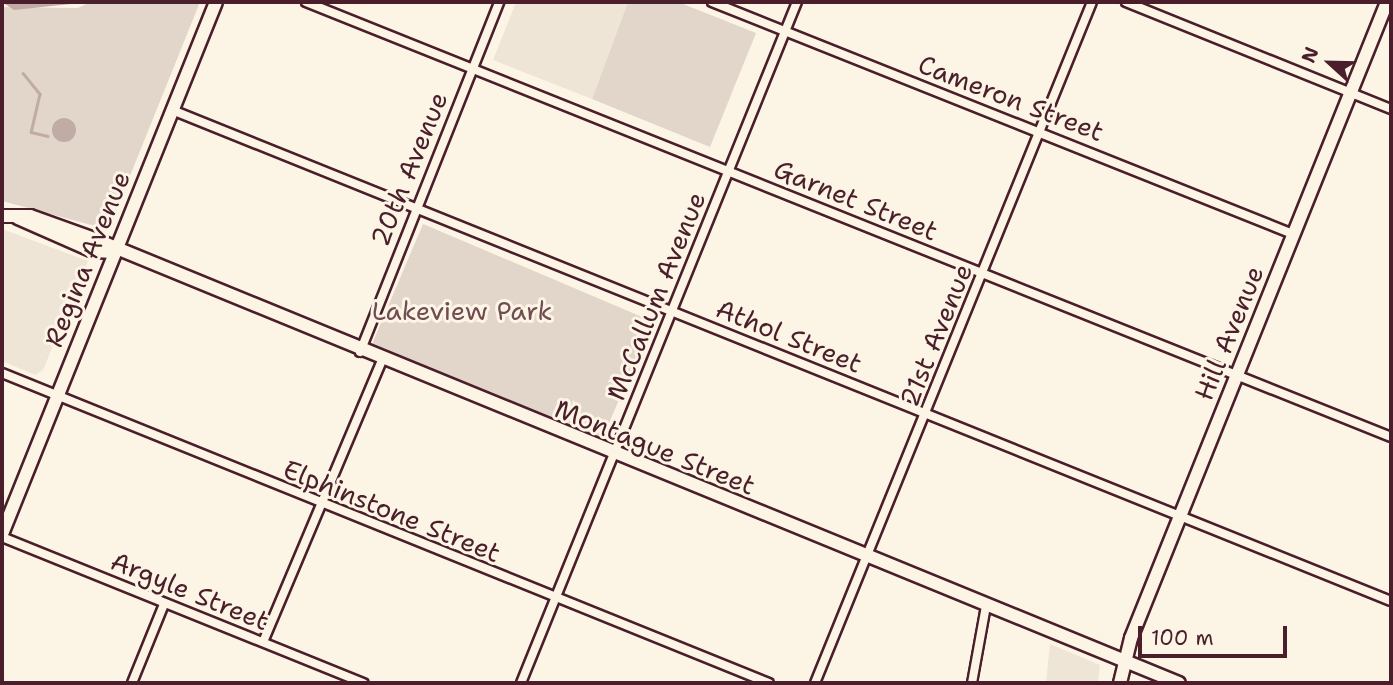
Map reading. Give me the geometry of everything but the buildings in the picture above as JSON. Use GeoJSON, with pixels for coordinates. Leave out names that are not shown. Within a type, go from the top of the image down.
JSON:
{"type":"FeatureCollection","features":[{"type":"Feature","properties":{"kind":"street","name":"Regina Avenue"},"geometry":{"type":"LineString","coordinates":[[2,536],[216,2]]}},
{"type":"Feature","properties":{"kind":"street","name":"Garnet Street"},"geometry":{"type":"LineString","coordinates":[[306,2],[1391,438]]}},
{"type":"Feature","properties":{"kind":"street","name":"20th Avenue"},"geometry":{"type":"LineString","coordinates":[[360,352],[499,2]]}},
{"type":"Feature","properties":{"kind":"street","name":"Cameron Street"},"geometry":{"type":"LineString","coordinates":[[712,2],[1041,131],[1293,234]]}},
{"type":"Feature","properties":{"kind":"street","name":"McCallum Avenue"},"geometry":{"type":"LineString","coordinates":[[521,683],[797,2]]}},
{"type":"Feature","properties":{"kind":"street","name":"21st Avenue"},"geometry":{"type":"LineString","coordinates":[[815,683],[984,274],[1092,2]]}},
{"type":"Feature","properties":{"kind":"street"},"geometry":{"type":"LineString","coordinates":[[1126,2],[1391,109]]}},
{"type":"Feature","properties":{"kind":"street","name":"Hill Avenue"},"geometry":{"type":"LineString","coordinates":[[1120,683],[1123,661],[1179,517],[1387,2]]}},
{"type":"Feature","properties":{"kind":"street","name":"Athol Street"},"geometry":{"type":"LineString","coordinates":[[172,110],[1391,601]]}},
{"type":"Feature","properties":{"kind":"street","name":"Montague Street"},"geometry":{"type":"LineString","coordinates":[[2,216],[40,220],[1179,683]]}},
{"type":"Feature","properties":{"kind":"street"},"geometry":{"type":"LineString","coordinates":[[263,642],[382,360]]}},
{"type":"Feature","properties":{"kind":"street","name":"Elphinstone Street"},"geometry":{"type":"LineString","coordinates":[[2,373],[321,505],[769,683]]}},
{"type":"Feature","properties":{"kind":"street","name":"Argyle Street"},"geometry":{"type":"LineString","coordinates":[[2,536],[364,683]]}},
{"type":"Feature","properties":{"kind":"street"},"geometry":{"type":"LineString","coordinates":[[132,683],[164,604]]}},
{"type":"Feature","properties":{"kind":"street"},"geometry":{"type":"LineString","coordinates":[[972,683],[986,606]]}},
{"type":"Feature","properties":{"kind":"shaded area"},"geometry":{"type":"Polygon","coordinates":[[[2,2],[90,2],[14,10],[2,2]]]}},
{"type":"Feature","properties":{"kind":"shaded area"},"geometry":{"type":"Polygon","coordinates":[[[516,2],[628,2],[592,99],[493,60],[516,2]]]}},
{"type":"Feature","properties":{"kind":"shaded area"},"geometry":{"type":"Polygon","coordinates":[[[64,118],[75,125],[76,130],[69,141],[64,142],[53,135],[52,130],[59,119],[64,118]]]}},
{"type":"Feature","properties":{"kind":"shaded area"},"geometry":{"type":"Polygon","coordinates":[[[2,229],[88,261],[43,370],[35,375],[2,361],[2,229]]]}},
{"type":"Feature","properties":{"kind":"shaded area"},"geometry":{"type":"Polygon","coordinates":[[[1050,644],[1100,665],[1098,683],[1046,683],[1050,644]]]}},
{"type":"Feature","properties":{"kind":"green space"},"geometry":{"type":"Polygon","coordinates":[[[90,2],[200,2],[111,223],[99,227],[2,201],[2,7],[78,8],[90,2]]]}},
{"type":"Feature","properties":{"kind":"green space"},"geometry":{"type":"Polygon","coordinates":[[[628,2],[678,2],[756,33],[710,147],[592,99],[628,2]]]}},
{"type":"Feature","properties":{"kind":"green space","name":"Lakeview Park"},"geometry":{"type":"Polygon","coordinates":[[[423,224],[652,321],[601,442],[372,345],[423,224]]]}},
{"type":"Feature","properties":{"kind":"waterway"},"geometry":{"type":"LineString","coordinates":[[23,73],[40,94],[31,132],[48,136]]}}]}
